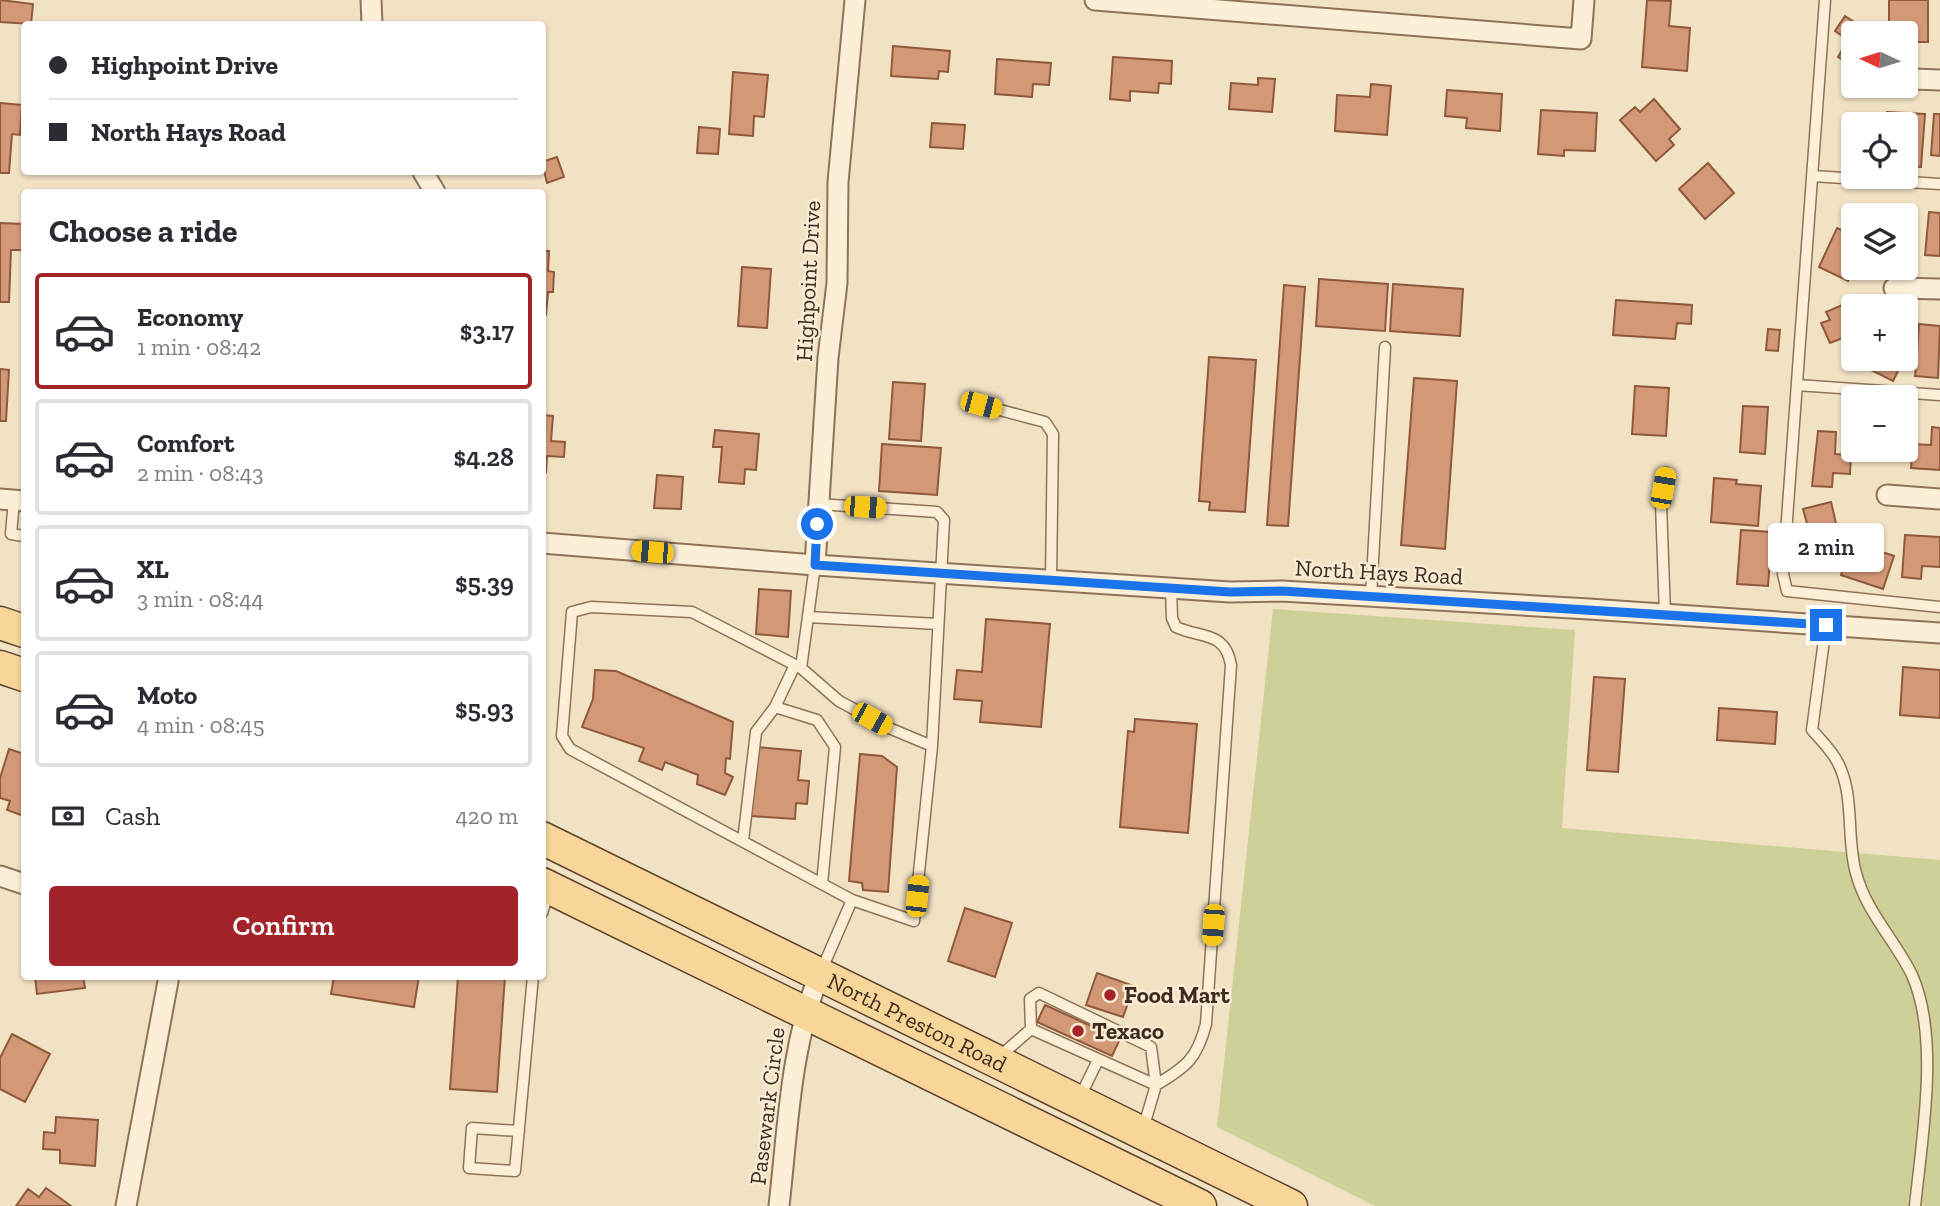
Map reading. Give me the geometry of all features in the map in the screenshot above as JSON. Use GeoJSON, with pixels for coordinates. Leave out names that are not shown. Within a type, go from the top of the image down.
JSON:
{"type":"FeatureCollection","features":[{"type":"Feature","properties":{"kind":"main road"},"geometry":{"type":"LineString","coordinates":[[0,623],[21,630]]}},
{"type":"Feature","properties":{"kind":"main road"},"geometry":{"type":"LineString","coordinates":[[0,667],[21,674]]}},
{"type":"Feature","properties":{"kind":"main road","name":"North Preston Road"},"geometry":{"type":"LineString","coordinates":[[546,840],[1292,1206]]}},
{"type":"Feature","properties":{"kind":"main road","name":"North Preston Road"},"geometry":{"type":"LineString","coordinates":[[546,895],[805,1011],[1161,1194],[1200,1206]]}},
{"type":"Feature","properties":{"kind":"street"},"geometry":{"type":"LineString","coordinates":[[371,0],[372,21]]}},
{"type":"Feature","properties":{"kind":"street","name":"Highpoint Drive"},"geometry":{"type":"LineString","coordinates":[[815,565],[817,504],[837,282],[838,182],[855,0]]}},
{"type":"Feature","properties":{"kind":"street"},"geometry":{"type":"LineString","coordinates":[[1095,0],[1581,39],[1584,0]]}},
{"type":"Feature","properties":{"kind":"street"},"geometry":{"type":"LineString","coordinates":[[1918,79],[1940,80]]}},
{"type":"Feature","properties":{"kind":"street"},"geometry":{"type":"LineString","coordinates":[[1894,288],[1940,289]]}},
{"type":"Feature","properties":{"kind":"street"},"geometry":{"type":"LineString","coordinates":[[1887,495],[1940,499]]}},
{"type":"Feature","properties":{"kind":"street","name":"North Hays Road"},"geometry":{"type":"LineString","coordinates":[[546,543],[815,565],[1171,588],[1371,596],[1940,633]]}},
{"type":"Feature","properties":{"kind":"street"},"geometry":{"type":"LineString","coordinates":[[0,876],[21,883]]}},
{"type":"Feature","properties":{"kind":"street","name":"Pasewark Circle"},"geometry":{"type":"LineString","coordinates":[[779,1206],[797,1046],[805,1011],[820,973]]}},
{"type":"Feature","properties":{"kind":"street"},"geometry":{"type":"LineString","coordinates":[[126,1206],[168,980]]}},
{"type":"Feature","properties":{"kind":"lane"},"geometry":{"type":"LineString","coordinates":[[1825,0],[1783,573],[1787,591],[1940,607]]}},
{"type":"Feature","properties":{"kind":"lane"},"geometry":{"type":"LineString","coordinates":[[1812,176],[1940,184]]}},
{"type":"Feature","properties":{"kind":"lane"},"geometry":{"type":"LineString","coordinates":[[1371,596],[1385,347]]}},
{"type":"Feature","properties":{"kind":"lane"},"geometry":{"type":"LineString","coordinates":[[1797,385],[1940,395]]}},
{"type":"Feature","properties":{"kind":"lane"},"geometry":{"type":"LineString","coordinates":[[981,405],[1045,422],[1053,434],[1051,580]]}},
{"type":"Feature","properties":{"kind":"lane"},"geometry":{"type":"LineString","coordinates":[[1665,614],[1661,504],[1666,473]]}},
{"type":"Feature","properties":{"kind":"lane"},"geometry":{"type":"LineString","coordinates":[[13,500],[11,534],[21,536]]}},
{"type":"Feature","properties":{"kind":"lane"},"geometry":{"type":"LineString","coordinates":[[817,504],[937,512],[944,520],[932,746],[914,921],[852,900],[570,749],[562,736],[572,612],[591,607],[692,612],[798,666],[839,701],[889,728],[932,746]]}},
{"type":"Feature","properties":{"kind":"lane"},"geometry":{"type":"LineString","coordinates":[[743,841],[756,732],[775,707],[798,666],[815,565]]}},
{"type":"Feature","properties":{"kind":"lane"},"geometry":{"type":"LineString","coordinates":[[1156,1086],[1183,1069],[1200,1050],[1206,1024],[1231,665],[1228,649],[1218,640],[1176,627],[1172,618],[1171,588]]}},
{"type":"Feature","properties":{"kind":"lane"},"geometry":{"type":"LineString","coordinates":[[808,617],[938,624]]}},
{"type":"Feature","properties":{"kind":"lane"},"geometry":{"type":"LineString","coordinates":[[1826,625],[1812,730],[1838,764],[1843,779],[1851,855],[1861,890],[1912,975],[1928,1021],[1929,1060],[1915,1206]]}},
{"type":"Feature","properties":{"kind":"lane"},"geometry":{"type":"LineString","coordinates":[[775,707],[817,720],[835,747],[822,884]]}},
{"type":"Feature","properties":{"kind":"lane"},"geometry":{"type":"LineString","coordinates":[[820,973],[852,900]]}},
{"type":"Feature","properties":{"kind":"lane"},"geometry":{"type":"LineString","coordinates":[[519,1131],[472,1128],[469,1168],[515,1171],[519,1131],[533,980]]}},
{"type":"Feature","properties":{"kind":"lane"},"geometry":{"type":"LineString","coordinates":[[1031,1029],[1030,999],[1032,995],[1039,993],[1150,1046],[1156,1086],[1142,1133]]}},
{"type":"Feature","properties":{"kind":"lane"},"geometry":{"type":"LineString","coordinates":[[1031,1029],[1156,1086]]}},
{"type":"Feature","properties":{"kind":"lane"},"geometry":{"type":"LineString","coordinates":[[995,1060],[1031,1029]]}},
{"type":"Feature","properties":{"kind":"lane"},"geometry":{"type":"LineString","coordinates":[[1077,1101],[1098,1060]]}},
{"type":"Feature","properties":{"kind":"green space"},"geometry":{"type":"Polygon","coordinates":[[[1273,609],[1575,630],[1562,828],[1940,860],[1940,1206],[1375,1206],[1217,1127],[1273,609]]]}},
{"type":"Feature","properties":{"kind":"building"},"geometry":{"type":"Polygon","coordinates":[[[0,0],[33,4],[31,21],[0,22],[0,0]]]}},
{"type":"Feature","properties":{"kind":"building"},"geometry":{"type":"Polygon","coordinates":[[[1647,0],[1671,1],[1669,26],[1690,28],[1687,71],[1642,67],[1647,0]]]}},
{"type":"Feature","properties":{"kind":"building"},"geometry":{"type":"Polygon","coordinates":[[[1889,0],[1928,0],[1928,42],[1918,42],[1918,21],[1889,21],[1889,0]]]}},
{"type":"Feature","properties":{"kind":"building"},"geometry":{"type":"Polygon","coordinates":[[[1841,22],[1841,35],[1835,31],[1841,22]]]}},
{"type":"Feature","properties":{"kind":"building"},"geometry":{"type":"Polygon","coordinates":[[[893,46],[950,51],[948,72],[939,71],[938,79],[891,76],[893,46]]]}},
{"type":"Feature","properties":{"kind":"building"},"geometry":{"type":"Polygon","coordinates":[[[1113,57],[1172,61],[1171,84],[1159,83],[1158,93],[1130,91],[1130,101],[1110,99],[1113,57]]]}},
{"type":"Feature","properties":{"kind":"building"},"geometry":{"type":"Polygon","coordinates":[[[997,59],[1051,63],[1049,85],[1033,84],[1032,97],[995,94],[997,59]]]}},
{"type":"Feature","properties":{"kind":"building"},"geometry":{"type":"Polygon","coordinates":[[[733,72],[768,75],[764,117],[754,116],[753,136],[729,134],[733,72]]]}},
{"type":"Feature","properties":{"kind":"building"},"geometry":{"type":"Polygon","coordinates":[[[1258,78],[1275,79],[1272,112],[1229,109],[1231,83],[1258,85],[1258,78]]]}},
{"type":"Feature","properties":{"kind":"building"},"geometry":{"type":"Polygon","coordinates":[[[1371,84],[1391,86],[1387,135],[1335,131],[1337,95],[1370,97],[1371,84]]]}},
{"type":"Feature","properties":{"kind":"building"},"geometry":{"type":"Polygon","coordinates":[[[1447,90],[1502,94],[1500,131],[1466,128],[1467,118],[1445,116],[1447,90]]]}},
{"type":"Feature","properties":{"kind":"building"},"geometry":{"type":"Polygon","coordinates":[[[1654,99],[1680,129],[1669,139],[1674,145],[1656,161],[1620,120],[1635,107],[1640,112],[1654,99]]]}},
{"type":"Feature","properties":{"kind":"building"},"geometry":{"type":"Polygon","coordinates":[[[0,103],[21,105],[20,135],[12,134],[9,173],[0,173],[0,103]]]}},
{"type":"Feature","properties":{"kind":"building"},"geometry":{"type":"Polygon","coordinates":[[[1541,110],[1597,113],[1595,151],[1564,150],[1564,156],[1538,154],[1541,110]]]}},
{"type":"Feature","properties":{"kind":"building"},"geometry":{"type":"Polygon","coordinates":[[[1918,114],[1925,114],[1921,167],[1918,167],[1918,114]]]}},
{"type":"Feature","properties":{"kind":"building"},"geometry":{"type":"Polygon","coordinates":[[[1934,114],[1940,114],[1940,156],[1931,155],[1934,114]]]}},
{"type":"Feature","properties":{"kind":"building"},"geometry":{"type":"Polygon","coordinates":[[[932,123],[965,125],[963,149],[930,147],[932,123]]]}},
{"type":"Feature","properties":{"kind":"building"},"geometry":{"type":"Polygon","coordinates":[[[699,127],[720,129],[718,154],[697,153],[699,127]]]}},
{"type":"Feature","properties":{"kind":"building"},"geometry":{"type":"Polygon","coordinates":[[[557,157],[564,177],[547,183],[546,161],[557,157]]]}},
{"type":"Feature","properties":{"kind":"building"},"geometry":{"type":"Polygon","coordinates":[[[1708,163],[1734,193],[1705,219],[1679,189],[1708,163]]]}},
{"type":"Feature","properties":{"kind":"building"},"geometry":{"type":"Polygon","coordinates":[[[1929,212],[1940,213],[1940,256],[1925,255],[1929,212]]]}},
{"type":"Feature","properties":{"kind":"building"},"geometry":{"type":"Polygon","coordinates":[[[0,223],[21,224],[21,250],[11,250],[9,302],[0,302],[0,223]]]}},
{"type":"Feature","properties":{"kind":"building"},"geometry":{"type":"Polygon","coordinates":[[[1837,228],[1841,230],[1841,278],[1819,267],[1837,228]]]}},
{"type":"Feature","properties":{"kind":"building"},"geometry":{"type":"Polygon","coordinates":[[[546,251],[549,251],[548,271],[554,272],[553,292],[548,292],[546,315],[546,251]]]}},
{"type":"Feature","properties":{"kind":"building"},"geometry":{"type":"Polygon","coordinates":[[[742,267],[771,269],[767,328],[738,326],[742,267]]]}},
{"type":"Feature","properties":{"kind":"building"},"geometry":{"type":"Polygon","coordinates":[[[1319,279],[1388,284],[1385,331],[1316,326],[1319,279]]]}},
{"type":"Feature","properties":{"kind":"building"},"geometry":{"type":"Polygon","coordinates":[[[1393,284],[1463,289],[1460,336],[1390,331],[1393,284]]]}},
{"type":"Feature","properties":{"kind":"building"},"geometry":{"type":"Polygon","coordinates":[[[1284,285],[1305,287],[1288,526],[1267,525],[1284,285]]]}},
{"type":"Feature","properties":{"kind":"building"},"geometry":{"type":"Polygon","coordinates":[[[1616,300],[1692,305],[1691,324],[1677,323],[1675,339],[1613,335],[1616,300]]]}},
{"type":"Feature","properties":{"kind":"building"},"geometry":{"type":"Polygon","coordinates":[[[1841,306],[1841,339],[1830,343],[1821,323],[1830,320],[1826,312],[1841,306]]]}},
{"type":"Feature","properties":{"kind":"building"},"geometry":{"type":"Polygon","coordinates":[[[1919,324],[1940,326],[1938,378],[1915,376],[1915,371],[1918,371],[1919,324]]]}},
{"type":"Feature","properties":{"kind":"building"},"geometry":{"type":"Polygon","coordinates":[[[1768,329],[1780,330],[1778,351],[1766,350],[1768,329]]]}},
{"type":"Feature","properties":{"kind":"building"},"geometry":{"type":"Polygon","coordinates":[[[1209,357],[1256,360],[1245,512],[1209,510],[1210,502],[1199,501],[1209,357]]]}},
{"type":"Feature","properties":{"kind":"building"},"geometry":{"type":"Polygon","coordinates":[[[0,369],[9,370],[6,421],[0,421],[0,369]]]}},
{"type":"Feature","properties":{"kind":"building"},"geometry":{"type":"Polygon","coordinates":[[[1873,371],[1898,371],[1893,381],[1873,371]]]}},
{"type":"Feature","properties":{"kind":"building"},"geometry":{"type":"Polygon","coordinates":[[[1414,378],[1457,381],[1445,549],[1401,545],[1414,378]]]}},
{"type":"Feature","properties":{"kind":"building"},"geometry":{"type":"Polygon","coordinates":[[[893,382],[925,384],[921,441],[889,439],[893,382]]]}},
{"type":"Feature","properties":{"kind":"building"},"geometry":{"type":"Polygon","coordinates":[[[1635,386],[1669,388],[1666,436],[1632,434],[1635,386]]]}},
{"type":"Feature","properties":{"kind":"building"},"geometry":{"type":"Polygon","coordinates":[[[1743,406],[1768,407],[1765,454],[1740,452],[1743,406]]]}},
{"type":"Feature","properties":{"kind":"building"},"geometry":{"type":"Polygon","coordinates":[[[546,415],[553,416],[551,441],[565,442],[564,457],[547,456],[546,472],[546,415]]]}},
{"type":"Feature","properties":{"kind":"building"},"geometry":{"type":"Polygon","coordinates":[[[1932,427],[1940,428],[1940,470],[1911,468],[1912,462],[1918,462],[1918,444],[1931,445],[1932,427]]]}},
{"type":"Feature","properties":{"kind":"building"},"geometry":{"type":"Polygon","coordinates":[[[715,430],[759,434],[756,470],[745,469],[744,484],[719,482],[722,447],[713,447],[715,430]]]}},
{"type":"Feature","properties":{"kind":"building"},"geometry":{"type":"Polygon","coordinates":[[[1818,431],[1836,432],[1835,454],[1841,454],[1841,462],[1851,462],[1850,474],[1833,473],[1832,487],[1812,486],[1818,431]]]}},
{"type":"Feature","properties":{"kind":"building"},"geometry":{"type":"Polygon","coordinates":[[[882,444],[941,448],[937,495],[879,491],[882,444]]]}},
{"type":"Feature","properties":{"kind":"building"},"geometry":{"type":"Polygon","coordinates":[[[657,475],[683,477],[681,509],[654,508],[657,475]]]}},
{"type":"Feature","properties":{"kind":"building"},"geometry":{"type":"Polygon","coordinates":[[[1714,478],[1737,480],[1736,484],[1761,486],[1758,526],[1711,522],[1714,478]]]}},
{"type":"Feature","properties":{"kind":"building"},"geometry":{"type":"Polygon","coordinates":[[[1831,502],[1839,536],[1828,539],[1831,550],[1807,556],[1801,529],[1808,527],[1803,509],[1831,502]]]}},
{"type":"Feature","properties":{"kind":"building"},"geometry":{"type":"Polygon","coordinates":[[[1741,530],[1772,532],[1768,586],[1737,584],[1741,530]]]}},
{"type":"Feature","properties":{"kind":"building"},"geometry":{"type":"Polygon","coordinates":[[[1854,535],[1875,543],[1873,549],[1894,556],[1883,589],[1841,575],[1854,535]]]}},
{"type":"Feature","properties":{"kind":"building"},"geometry":{"type":"Polygon","coordinates":[[[1905,535],[1940,537],[1940,567],[1922,566],[1921,579],[1902,577],[1905,535]]]}},
{"type":"Feature","properties":{"kind":"building"},"geometry":{"type":"Polygon","coordinates":[[[759,589],[791,591],[788,637],[756,634],[759,589]]]}},
{"type":"Feature","properties":{"kind":"building"},"geometry":{"type":"Polygon","coordinates":[[[986,619],[1050,624],[1041,727],[980,722],[982,701],[954,699],[957,670],[982,672],[986,619]]]}},
{"type":"Feature","properties":{"kind":"building"},"geometry":{"type":"Polygon","coordinates":[[[1903,667],[1940,670],[1940,718],[1900,715],[1903,667]]]}},
{"type":"Feature","properties":{"kind":"building"},"geometry":{"type":"Polygon","coordinates":[[[595,670],[616,671],[733,722],[730,759],[726,758],[725,773],[733,777],[725,795],[697,784],[698,775],[665,762],[662,770],[639,761],[644,748],[582,727],[593,699],[595,670]]]}},
{"type":"Feature","properties":{"kind":"building"},"geometry":{"type":"Polygon","coordinates":[[[1594,677],[1625,679],[1618,772],[1587,770],[1594,677]]]}},
{"type":"Feature","properties":{"kind":"building"},"geometry":{"type":"Polygon","coordinates":[[[1719,708],[1777,712],[1775,744],[1717,740],[1719,708]]]}},
{"type":"Feature","properties":{"kind":"building"},"geometry":{"type":"Polygon","coordinates":[[[1135,719],[1197,724],[1188,833],[1120,827],[1128,731],[1134,732],[1135,719]]]}},
{"type":"Feature","properties":{"kind":"building"},"geometry":{"type":"Polygon","coordinates":[[[757,747],[801,751],[798,780],[809,781],[807,804],[796,803],[795,819],[751,816],[757,747]]]}},
{"type":"Feature","properties":{"kind":"building"},"geometry":{"type":"Polygon","coordinates":[[[9,749],[21,753],[21,815],[7,810],[10,801],[0,798],[0,778],[9,749]]]}},
{"type":"Feature","properties":{"kind":"building"},"geometry":{"type":"Polygon","coordinates":[[[860,754],[882,756],[897,767],[888,892],[863,890],[862,883],[849,881],[860,754]]]}},
{"type":"Feature","properties":{"kind":"building"},"geometry":{"type":"Polygon","coordinates":[[[965,908],[1012,923],[995,977],[948,961],[965,908]]]}},
{"type":"Feature","properties":{"kind":"building","name":"Food Mart"},"geometry":{"type":"Polygon","coordinates":[[[1097,973],[1134,986],[1123,1017],[1086,1005],[1097,973]]]}},
{"type":"Feature","properties":{"kind":"building"},"geometry":{"type":"Polygon","coordinates":[[[35,980],[84,980],[85,988],[37,994],[35,980]]]}},
{"type":"Feature","properties":{"kind":"building"},"geometry":{"type":"Polygon","coordinates":[[[333,980],[418,980],[414,1007],[331,994],[333,980]]]}},
{"type":"Feature","properties":{"kind":"building"},"geometry":{"type":"Polygon","coordinates":[[[458,980],[505,980],[497,1092],[450,1089],[458,980]]]}},
{"type":"Feature","properties":{"kind":"building","name":"Texaco"},"geometry":{"type":"Polygon","coordinates":[[[1045,1005],[1120,1039],[1112,1056],[1037,1022],[1045,1005]]]}},
{"type":"Feature","properties":{"kind":"building"},"geometry":{"type":"Polygon","coordinates":[[[12,1034],[50,1054],[25,1102],[0,1089],[0,1058],[12,1034]]]}},
{"type":"Feature","properties":{"kind":"building"},"geometry":{"type":"Polygon","coordinates":[[[56,1117],[98,1120],[95,1166],[60,1163],[60,1150],[43,1149],[44,1132],[55,1133],[56,1117]]]}},
{"type":"Feature","properties":{"kind":"building"},"geometry":{"type":"Polygon","coordinates":[[[46,1188],[71,1206],[16,1206],[28,1189],[39,1197],[46,1188]]]}},
{"type":"Feature","properties":{"kind":"place","name":"Food Mart"},"geometry":{"type":"Point","coordinates":[1110,995]}},
{"type":"Feature","properties":{"kind":"place","name":"Texaco"},"geometry":{"type":"Point","coordinates":[1078,1031]}},
{"type":"Feature","properties":{"kind":"route"},"geometry":{"type":"LineString","coordinates":[[817,524],[815,565],[1230,592],[1282,591],[1826,625]]}}]}
